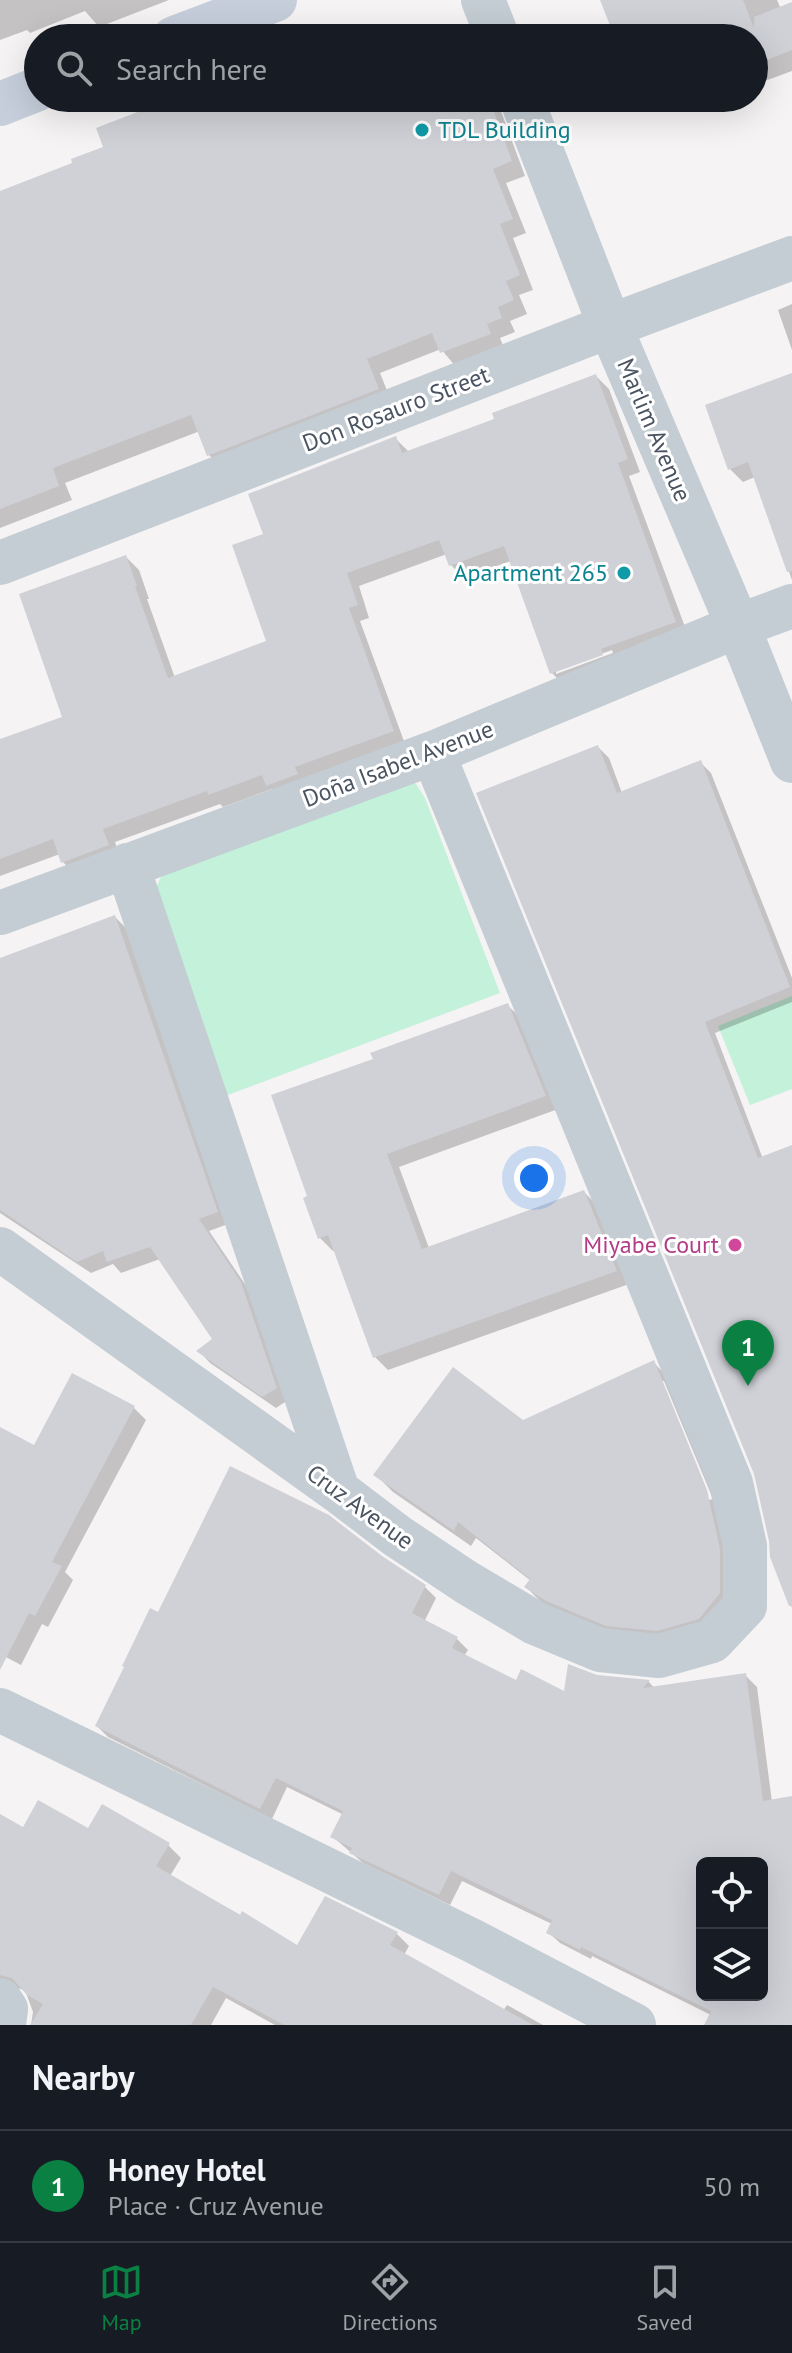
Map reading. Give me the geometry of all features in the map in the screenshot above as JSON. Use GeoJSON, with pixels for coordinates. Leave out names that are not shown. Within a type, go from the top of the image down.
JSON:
{"type":"FeatureCollection","features":[{"type":"Feature","properties":{"kind":"main road"},"geometry":{"type":"LineString","coordinates":[[211,24],[275,0]]}},
{"type":"Feature","properties":{"kind":"main road"},"geometry":{"type":"LineString","coordinates":[[0,104],[24,95]]}},
{"type":"Feature","properties":{"kind":"street"},"geometry":{"type":"LineString","coordinates":[[483,0],[492,24]]}},
{"type":"Feature","properties":{"kind":"street","name":"Marlim Avenue"},"geometry":{"type":"LineString","coordinates":[[526,112],[610,326],[792,761]]}},
{"type":"Feature","properties":{"kind":"street","name":"Don Rosauro Street"},"geometry":{"type":"LineString","coordinates":[[0,563],[792,258]]}},
{"type":"Feature","properties":{"kind":"street","name":"Doña Isabel Avenue"},"geometry":{"type":"LineString","coordinates":[[0,913],[433,753],[792,606]]}},
{"type":"Feature","properties":{"kind":"street","name":"Cruz Avenue"},"geometry":{"type":"LineString","coordinates":[[0,1249],[397,1536],[535,1623],[600,1650],[659,1656],[712,1641],[745,1606],[745,1546],[731,1483],[433,753]]}},
{"type":"Feature","properties":{"kind":"street"},"geometry":{"type":"LineString","coordinates":[[127,865],[338,1491]]}},
{"type":"Feature","properties":{"kind":"street"},"geometry":{"type":"LineString","coordinates":[[0,1710],[473,1941],[634,2025]]}},
{"type":"Feature","properties":{"kind":"street"},"geometry":{"type":"LineString","coordinates":[[0,2000],[6,2009],[4,2025]]}},
{"type":"Feature","properties":{"kind":"green space"},"geometry":{"type":"Polygon","coordinates":[[[403,776],[416,784],[425,798],[500,993],[220,1098],[155,890],[163,873],[403,776]]]}},
{"type":"Feature","properties":{"kind":"green space"},"geometry":{"type":"Polygon","coordinates":[[[792,996],[792,1089],[750,1105],[718,1026],[792,996]]]}},
{"type":"Feature","properties":{"kind":"building"},"geometry":{"type":"Polygon","coordinates":[[[600,0],[743,0],[752,24],[609,24],[600,0]]]}},
{"type":"Feature","properties":{"kind":"building"},"geometry":{"type":"Polygon","coordinates":[[[792,2],[792,50],[768,59],[768,24],[754,24],[754,17],[792,2]]]}},
{"type":"Feature","properties":{"kind":"building"},"geometry":{"type":"Polygon","coordinates":[[[138,112],[494,112],[512,161],[493,169],[513,219],[500,224],[520,275],[506,281],[514,300],[498,307],[502,318],[487,324],[491,334],[440,353],[432,333],[367,359],[379,389],[207,456],[191,415],[53,468],[59,486],[0,509],[0,191],[72,163],[71,159],[103,147],[96,128],[138,112]]]}},
{"type":"Feature","properties":{"kind":"building"},"geometry":{"type":"Polygon","coordinates":[[[792,373],[792,571],[787,572],[748,462],[728,470],[705,405],[792,373]]]}},
{"type":"Feature","properties":{"kind":"building"},"geometry":{"type":"Polygon","coordinates":[[[596,374],[628,459],[618,463],[676,622],[601,649],[603,655],[550,674],[504,546],[449,566],[439,540],[347,573],[358,605],[349,608],[394,731],[295,767],[298,774],[266,786],[262,775],[208,795],[207,791],[103,829],[109,845],[61,863],[53,839],[0,859],[0,739],[62,717],[19,594],[126,555],[168,678],[266,641],[232,545],[263,534],[248,494],[396,436],[402,453],[494,419],[492,413],[596,374]]]}},
{"type":"Feature","properties":{"kind":"building"},"geometry":{"type":"Polygon","coordinates":[[[598,745],[617,793],[701,760],[790,987],[705,1022],[758,1158],[792,1145],[792,1606],[789,1606],[770,1557],[754,1474],[476,793],[598,745]]]}},
{"type":"Feature","properties":{"kind":"building"},"geometry":{"type":"Polygon","coordinates":[[[115,915],[218,1212],[199,1219],[241,1282],[277,1388],[262,1397],[196,1351],[212,1339],[150,1247],[107,1262],[103,1251],[77,1262],[0,1210],[0,958],[115,915]]]}},
{"type":"Feature","properties":{"kind":"building"},"geometry":{"type":"Polygon","coordinates":[[[508,1003],[546,1096],[387,1154],[422,1249],[584,1190],[617,1271],[373,1358],[328,1235],[318,1239],[303,1198],[307,1196],[271,1095],[373,1059],[370,1053],[508,1003]]]}},
{"type":"Feature","properties":{"kind":"building"},"geometry":{"type":"Polygon","coordinates":[[[654,1360],[707,1490],[720,1549],[720,1593],[699,1619],[657,1631],[606,1626],[546,1601],[524,1587],[530,1579],[458,1522],[454,1531],[373,1475],[453,1367],[523,1420],[654,1360]]]}},
{"type":"Feature","properties":{"kind":"building"},"geometry":{"type":"Polygon","coordinates":[[[72,1373],[135,1406],[52,1562],[62,1566],[35,1616],[29,1613],[0,1670],[0,1427],[34,1445],[72,1373]]]}},
{"type":"Feature","properties":{"kind":"building"},"geometry":{"type":"Polygon","coordinates":[[[230,1466],[329,1515],[426,1585],[412,1613],[458,1637],[452,1648],[516,1680],[521,1669],[564,1691],[568,1664],[597,1675],[650,1680],[643,1688],[746,1673],[763,1801],[792,1796],[792,2025],[704,2025],[711,2011],[546,1933],[552,1920],[451,1871],[439,1895],[349,1853],[352,1848],[330,1837],[343,1811],[276,1778],[260,1809],[95,1726],[150,1608],[158,1612],[230,1466]]]}},
{"type":"Feature","properties":{"kind":"building"},"geometry":{"type":"Polygon","coordinates":[[[38,1800],[88,1828],[102,1804],[170,1843],[156,1866],[240,1915],[242,1911],[297,1945],[325,1896],[398,1932],[390,1945],[533,2025],[284,2025],[213,1987],[191,2025],[30,2025],[43,2004],[27,1995],[12,1978],[0,1975],[0,1814],[23,1827],[38,1800]]]}},
{"type":"Feature","properties":{"kind":"place","name":"TDL Building"},"geometry":{"type":"Point","coordinates":[422,130]}},
{"type":"Feature","properties":{"kind":"place","name":"Apartment 265"},"geometry":{"type":"Point","coordinates":[624,573]}},
{"type":"Feature","properties":{"kind":"place","name":"Miyabe Court"},"geometry":{"type":"Point","coordinates":[735,1245]}},
{"type":"Feature","properties":{"kind":"place","name":"Honey Hotel"},"geometry":{"type":"Point","coordinates":[748,1386]}}]}
